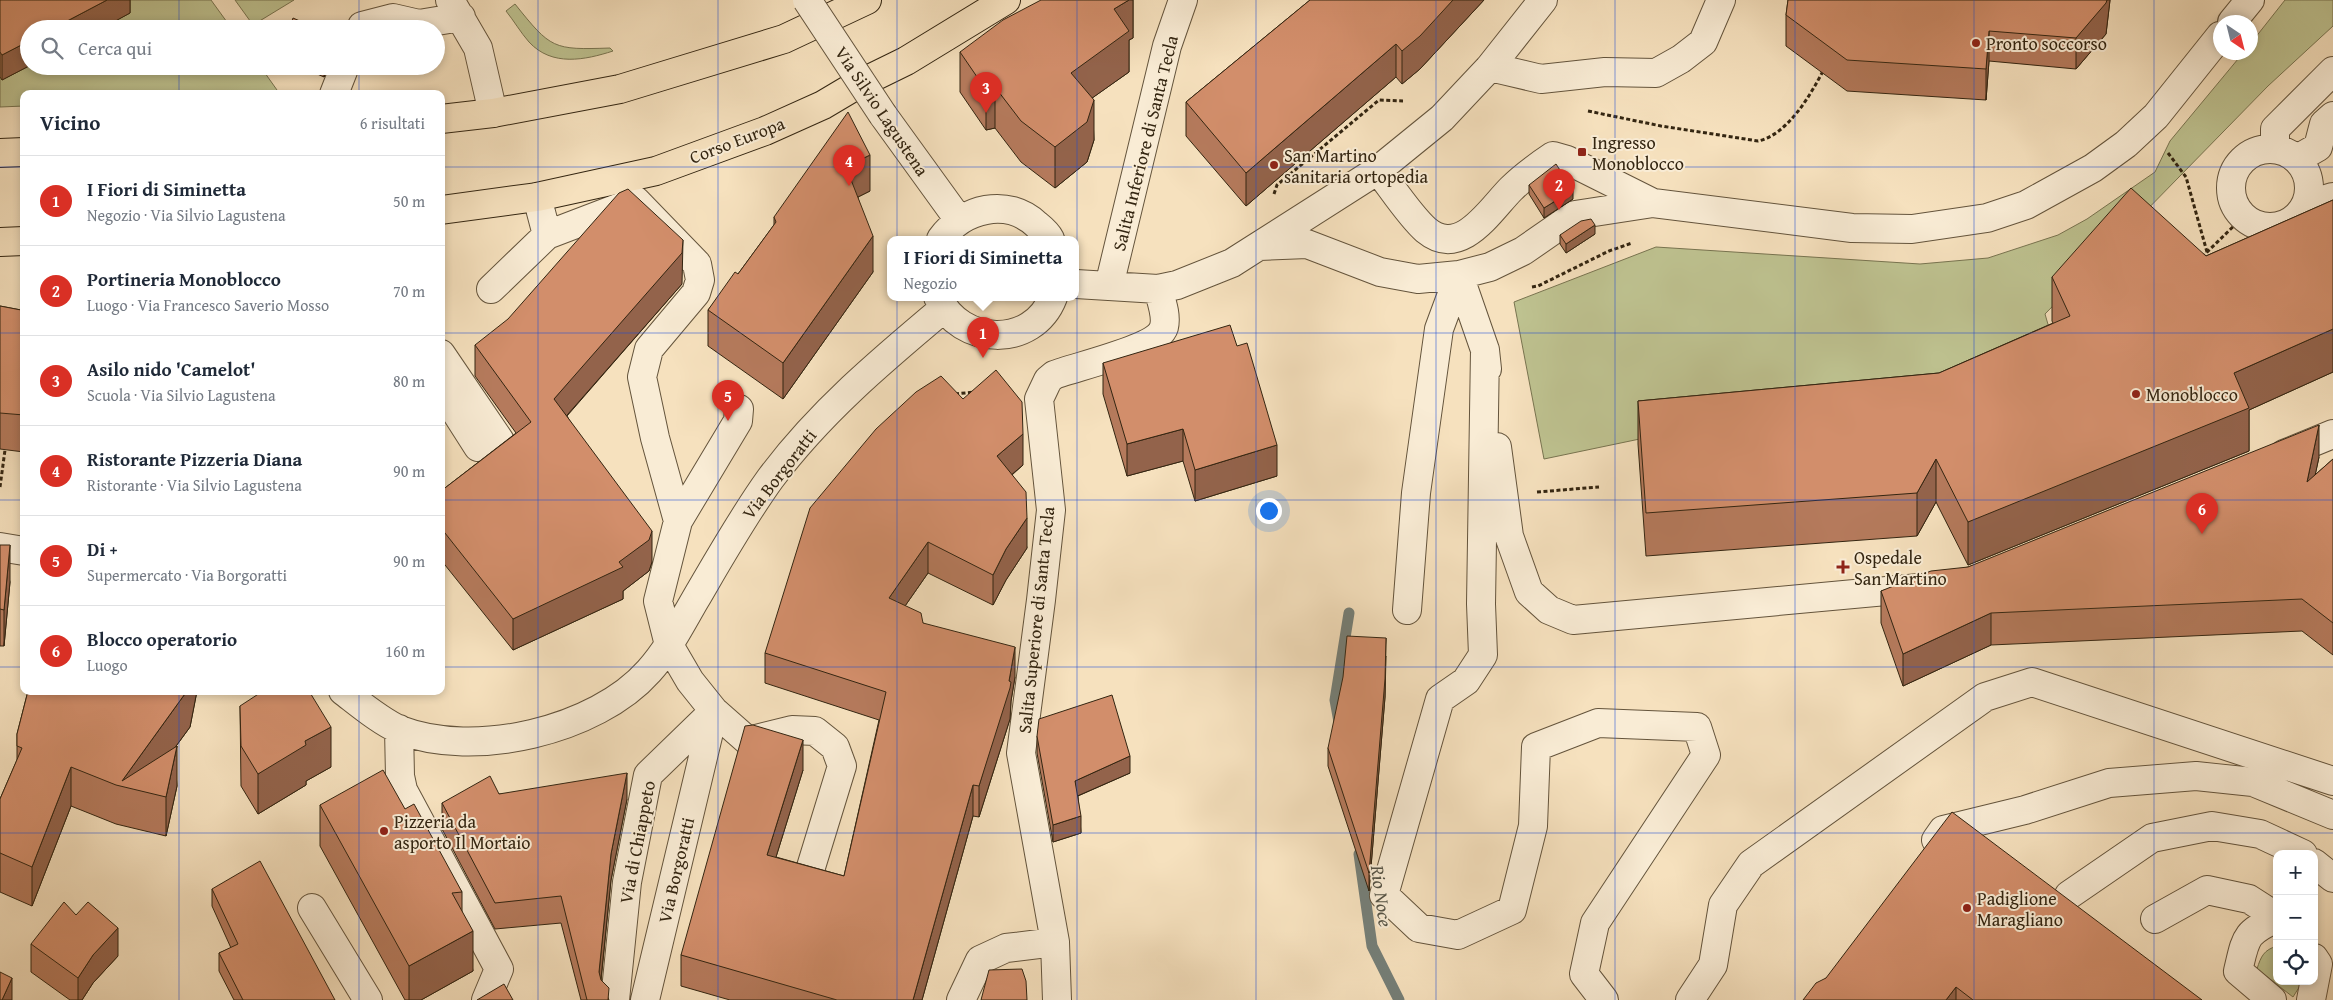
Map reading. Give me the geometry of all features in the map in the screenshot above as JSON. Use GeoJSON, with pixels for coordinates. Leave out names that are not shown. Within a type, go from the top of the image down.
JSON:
{"type":"FeatureCollection","features":[{"type":"Feature","properties":{"kind":"main road"},"geometry":{"type":"LineString","coordinates":[[445,119],[493,113],[628,86],[784,39],[867,0]]}},
{"type":"Feature","properties":{"kind":"main road","name":"Corso Europa"},"geometry":{"type":"LineString","coordinates":[[445,209],[537,197],[656,171],[766,131],[823,105],[855,86],[906,61],[1006,0]]}},
{"type":"Feature","properties":{"kind":"main road"},"geometry":{"type":"LineString","coordinates":[[0,153],[20,152]]}},
{"type":"Feature","properties":{"kind":"main road"},"geometry":{"type":"LineString","coordinates":[[0,242],[20,241]]}},
{"type":"Feature","properties":{"kind":"street","name":"Via Silvio Lagustena"},"geometry":{"type":"LineString","coordinates":[[807,0],[883,115],[950,230],[981,210],[1006,209],[1030,218],[1049,236]]}},
{"type":"Feature","properties":{"kind":"street","name":"Salita Inferiore di Santa Tecla"},"geometry":{"type":"LineString","coordinates":[[1109,286],[1167,46],[1183,0]]}},
{"type":"Feature","properties":{"kind":"street"},"geometry":{"type":"LineString","coordinates":[[1079,284],[1158,289],[1177,285],[1232,263],[1378,170],[1442,118],[1490,67],[1543,0]]}},
{"type":"Feature","properties":{"kind":"street"},"geometry":{"type":"LineString","coordinates":[[1490,67],[1541,79],[1605,72],[1656,73],[1681,59],[1702,42],[1721,0]]}},
{"type":"Feature","properties":{"kind":"street"},"geometry":{"type":"LineString","coordinates":[[2238,15],[2250,0]]}},
{"type":"Feature","properties":{"kind":"street"},"geometry":{"type":"LineString","coordinates":[[429,20],[456,9],[478,48],[493,113]]}},
{"type":"Feature","properties":{"kind":"street"},"geometry":{"type":"LineString","coordinates":[[385,20],[393,18],[402,20]]}},
{"type":"Feature","properties":{"kind":"street"},"geometry":{"type":"LineString","coordinates":[[1259,246],[1307,244],[1380,272],[1418,279],[1459,275],[1490,268],[1523,251],[1576,215],[1653,203],[1852,228],[1912,229],[1987,218],[2026,205],[2093,168],[2126,144],[2156,116],[2213,45]]}},
{"type":"Feature","properties":{"kind":"street"},"geometry":{"type":"LineString","coordinates":[[2333,71],[2275,129],[2286,154],[2305,169],[2309,181],[2310,194],[2306,205],[2298,216],[2289,223],[2277,228],[2253,224],[2243,217],[2235,208],[2230,184],[2234,172],[2241,162],[2250,154],[2262,150],[2286,154],[2318,147],[2324,124],[2333,116]]}},
{"type":"Feature","properties":{"kind":"street"},"geometry":{"type":"LineString","coordinates":[[336,90],[341,75]]}},
{"type":"Feature","properties":{"kind":"street"},"geometry":{"type":"LineString","coordinates":[[1378,170],[1426,230],[1440,238],[1458,238],[1470,232],[1493,210],[1525,174],[1553,156],[1567,160],[1653,203]]}},
{"type":"Feature","properties":{"kind":"street"},"geometry":{"type":"LineString","coordinates":[[537,197],[547,236]]}},
{"type":"Feature","properties":{"kind":"street"},"geometry":{"type":"LineString","coordinates":[[2306,205],[2333,197]]}},
{"type":"Feature","properties":{"kind":"street"},"geometry":{"type":"LineString","coordinates":[[491,288],[547,236],[636,201],[697,264],[700,280],[696,293],[649,349],[642,377],[655,438],[678,521]]}},
{"type":"Feature","properties":{"kind":"street"},"geometry":{"type":"LineString","coordinates":[[1459,275],[1485,350],[1509,536],[1529,592],[1549,610],[1573,620],[1942,586]]}},
{"type":"Feature","properties":{"kind":"street"},"geometry":{"type":"LineString","coordinates":[[1407,610],[1416,493],[1431,379],[1439,329],[1459,275]]}},
{"type":"Feature","properties":{"kind":"street","name":"Salita Superiore di Santa Tecla"},"geometry":{"type":"LineString","coordinates":[[1057,1000],[1055,942],[1021,753],[1051,510],[1039,399],[1048,380],[1054,374],[1142,347],[1156,339],[1164,328],[1165,316],[1158,289]]}},
{"type":"Feature","properties":{"kind":"street"},"geometry":{"type":"LineString","coordinates":[[941,303],[961,326],[985,335],[1010,334],[1033,324],[1050,306],[1052,301]]}},
{"type":"Feature","properties":{"kind":"street","name":"Via Borgoratti"},"geometry":{"type":"LineString","coordinates":[[348,695],[399,729],[437,739],[478,740],[528,735],[552,730],[581,719],[618,696],[648,672],[668,645],[736,529],[792,450],[870,370],[941,303]]}},
{"type":"Feature","properties":{"kind":"street"},"geometry":{"type":"LineString","coordinates":[[1485,350],[1481,604],[1483,655],[1466,681],[1440,699],[1384,895],[1418,928],[1458,935],[1512,910],[1533,826],[1536,747],[1598,723],[1697,727],[1706,755],[1595,923],[1584,974],[1604,1000]]}},
{"type":"Feature","properties":{"kind":"street"},"geometry":{"type":"LineString","coordinates":[[445,362],[489,444],[445,394]]}},
{"type":"Feature","properties":{"kind":"street"},"geometry":{"type":"LineString","coordinates":[[739,409],[738,421],[678,521],[658,601],[668,645],[690,682],[714,711],[748,741],[792,730],[815,731],[835,747],[842,766],[811,866]]}},
{"type":"Feature","properties":{"kind":"street"},"geometry":{"type":"LineString","coordinates":[[2261,463],[2333,434]]}},
{"type":"Feature","properties":{"kind":"street"},"geometry":{"type":"LineString","coordinates":[[0,547],[20,550]]}},
{"type":"Feature","properties":{"kind":"street"},"geometry":{"type":"LineString","coordinates":[[1690,1000],[1713,965],[1723,905],[1751,864],[1985,696],[2032,682],[2333,781]]}},
{"type":"Feature","properties":{"kind":"street","name":"Via Borgoratti"},"geometry":{"type":"LineString","coordinates":[[645,1000],[714,711]]}},
{"type":"Feature","properties":{"kind":"street","name":"Via di Chiappeto"},"geometry":{"type":"LineString","coordinates":[[615,1000],[627,882],[648,775],[714,711]]}},
{"type":"Feature","properties":{"kind":"street"},"geometry":{"type":"LineString","coordinates":[[399,729],[400,776],[403,790],[499,969],[486,1000]]}},
{"type":"Feature","properties":{"kind":"street"},"geometry":{"type":"LineString","coordinates":[[1920,861],[1943,830],[2025,810],[2109,783],[2196,776],[2254,782],[2333,815]]}},
{"type":"Feature","properties":{"kind":"street"},"geometry":{"type":"LineString","coordinates":[[2069,894],[2152,838],[2212,826],[2260,834],[2294,850]]}},
{"type":"Feature","properties":{"kind":"street"},"geometry":{"type":"LineString","coordinates":[[2318,866],[2333,878]]}},
{"type":"Feature","properties":{"kind":"street"},"geometry":{"type":"LineString","coordinates":[[2155,919],[2207,890],[2249,899],[2273,915]]}},
{"type":"Feature","properties":{"kind":"street"},"geometry":{"type":"LineString","coordinates":[[312,908],[368,1000]]}},
{"type":"Feature","properties":{"kind":"street"},"geometry":{"type":"LineString","coordinates":[[2272,1000],[2238,971],[2245,939],[2261,926],[2273,920]]}},
{"type":"Feature","properties":{"kind":"street"},"geometry":{"type":"LineString","coordinates":[[961,1000],[980,960],[1006,948],[1055,942]]}},
{"type":"Feature","properties":{"kind":"street"},"geometry":{"type":"LineString","coordinates":[[2311,1000],[2314,985]]}},
{"type":"Feature","properties":{"kind":"path"},"geometry":{"type":"LineString","coordinates":[[1586,110],[1661,126],[1758,141],[1769,139],[1792,118],[1825,68]]}},
{"type":"Feature","properties":{"kind":"path"},"geometry":{"type":"LineString","coordinates":[[1272,198],[1277,185],[1379,100],[1403,101]]}},
{"type":"Feature","properties":{"kind":"path"},"geometry":{"type":"LineString","coordinates":[[2168,152],[2186,176],[2207,252]]}},
{"type":"Feature","properties":{"kind":"path"},"geometry":{"type":"LineString","coordinates":[[2200,258],[2243,217]]}},
{"type":"Feature","properties":{"kind":"path"},"geometry":{"type":"LineString","coordinates":[[954,394],[982,391]]}},
{"type":"Feature","properties":{"kind":"path"},"geometry":{"type":"LineString","coordinates":[[0,487],[5,450]]}},
{"type":"Feature","properties":{"kind":"path"},"geometry":{"type":"LineString","coordinates":[[1504,495],[1599,487]]}},
{"type":"Feature","properties":{"kind":"green space"},"geometry":{"type":"Polygon","coordinates":[[[0,0],[211,0],[225,20],[20,20],[20,75],[266,75],[277,90],[20,90],[20,106],[0,107],[0,0]]]}},
{"type":"Feature","properties":{"kind":"green space"},"geometry":{"type":"Polygon","coordinates":[[[235,0],[294,0],[261,20],[249,20],[235,0]]]}},
{"type":"Feature","properties":{"kind":"green space"},"geometry":{"type":"Polygon","coordinates":[[[2285,0],[2333,0],[2333,26],[2268,86],[2045,314],[2056,352],[1544,459],[1514,302],[1656,247],[1920,264],[1988,258],[2058,235],[2087,219],[2155,172],[2170,141],[2237,60],[2258,60],[2258,34],[2285,0]]]}},
{"type":"Feature","properties":{"kind":"green space"},"geometry":{"type":"Polygon","coordinates":[[[515,4],[537,30],[555,44],[576,48],[610,48],[613,51],[580,59],[558,58],[548,55],[538,50],[529,42],[506,11],[515,4]]]}},
{"type":"Feature","properties":{"kind":"green space"},"geometry":{"type":"Polygon","coordinates":[[[2273,948],[2273,981],[2257,969],[2260,960],[2269,949],[2273,948]]]}},
{"type":"Feature","properties":{"kind":"green space"},"geometry":{"type":"Polygon","coordinates":[[[2278,985],[2300,985],[2293,997],[2278,985]]]}},
{"type":"Feature","properties":{"kind":"building"},"geometry":{"type":"Polygon","coordinates":[[[0,0],[107,0],[69,20],[20,20],[20,46],[2,55],[0,52],[0,0]]]}},
{"type":"Feature","properties":{"kind":"building"},"geometry":{"type":"Polygon","coordinates":[[[1041,0],[1129,0],[1114,9],[1129,31],[1071,73],[1094,100],[1087,122],[1055,147],[1021,121],[995,87],[986,90],[960,52],[1003,20],[1041,0]]]}},
{"type":"Feature","properties":{"kind":"building"},"geometry":{"type":"Polygon","coordinates":[[[1310,0],[1453,0],[1420,36],[1402,51],[1396,44],[1246,173],[1186,102],[1310,0]]]}},
{"type":"Feature","properties":{"kind":"building","name":"Pronto soccorso"},"geometry":{"type":"Polygon","coordinates":[[[1788,0],[2107,0],[2076,38],[1989,31],[1986,69],[1847,60],[1786,15],[1788,0]]]}},
{"type":"Feature","properties":{"kind":"building"},"geometry":{"type":"Polygon","coordinates":[[[848,112],[870,155],[846,167],[873,236],[783,363],[708,310],[735,272],[738,274],[776,222],[774,217],[848,112]]]}},
{"type":"Feature","properties":{"kind":"building"},"geometry":{"type":"Polygon","coordinates":[[[1556,164],[1573,190],[1544,208],[1529,185],[1556,164]]]}},
{"type":"Feature","properties":{"kind":"building","name":"Monoblocco"},"geometry":{"type":"Polygon","coordinates":[[[2131,188],[2206,256],[2333,200],[2333,329],[2234,373],[2249,408],[1968,522],[1936,459],[1917,493],[1646,513],[1638,401],[1939,373],[2070,316],[2052,277],[2131,188]]]}},
{"type":"Feature","properties":{"kind":"building"},"geometry":{"type":"Polygon","coordinates":[[[628,189],[683,240],[682,253],[554,399],[652,531],[649,540],[619,562],[623,567],[513,619],[445,533],[445,488],[531,422],[475,345],[508,319],[619,193],[628,189]]]}},
{"type":"Feature","properties":{"kind":"building"},"geometry":{"type":"Polygon","coordinates":[[[1591,219],[1595,225],[1566,244],[1560,235],[1581,221],[1591,219]]]}},
{"type":"Feature","properties":{"kind":"building"},"geometry":{"type":"Polygon","coordinates":[[[0,306],[20,310],[20,415],[0,413],[0,306]]]}},
{"type":"Feature","properties":{"kind":"building"},"geometry":{"type":"Polygon","coordinates":[[[1230,325],[1237,346],[1247,343],[1277,445],[1195,470],[1183,429],[1127,444],[1103,363],[1230,325]]]}},
{"type":"Feature","properties":{"kind":"building"},"geometry":{"type":"Polygon","coordinates":[[[996,370],[1022,402],[1023,434],[997,456],[1026,492],[1027,518],[1006,549],[993,575],[928,542],[889,598],[921,613],[923,623],[1015,647],[1009,681],[1011,682],[1010,688],[979,786],[973,785],[913,1000],[837,1000],[681,955],[745,726],[753,725],[803,740],[767,855],[844,876],[886,692],[765,653],[810,508],[876,429],[916,392],[941,376],[963,399],[996,370]]]}},
{"type":"Feature","properties":{"kind":"building"},"geometry":{"type":"Polygon","coordinates":[[[2319,425],[2307,482],[2333,459],[2333,623],[2302,599],[1991,613],[1903,654],[1881,591],[1931,571],[1968,567],[2319,425]]]}},
{"type":"Feature","properties":{"kind":"building"},"geometry":{"type":"Polygon","coordinates":[[[0,545],[10,545],[4,610],[0,609],[0,545]]]}},
{"type":"Feature","properties":{"kind":"building"},"geometry":{"type":"Polygon","coordinates":[[[1347,636],[1386,638],[1385,679],[1369,873],[1328,748],[1343,677],[1347,636]]]}},
{"type":"Feature","properties":{"kind":"building"},"geometry":{"type":"Polygon","coordinates":[[[27,695],[184,695],[122,781],[177,746],[166,797],[116,785],[71,767],[32,867],[0,853],[0,799],[22,748],[17,746],[17,734],[27,695]]]}},
{"type":"Feature","properties":{"kind":"building"},"geometry":{"type":"Polygon","coordinates":[[[257,695],[311,695],[331,727],[305,741],[306,745],[258,774],[241,746],[240,706],[257,695]]]}},
{"type":"Feature","properties":{"kind":"building"},"geometry":{"type":"Polygon","coordinates":[[[1112,695],[1130,756],[1075,781],[1081,816],[1053,825],[1037,736],[1039,719],[1112,695]]]}},
{"type":"Feature","properties":{"kind":"building"},"geometry":{"type":"Polygon","coordinates":[[[383,770],[405,809],[414,804],[462,892],[452,893],[473,931],[409,966],[320,805],[383,770]]]}},
{"type":"Feature","properties":{"kind":"building"},"geometry":{"type":"Polygon","coordinates":[[[627,773],[611,854],[599,972],[601,980],[609,988],[608,1000],[587,1000],[561,896],[495,903],[442,803],[490,776],[499,794],[627,773]]]}},
{"type":"Feature","properties":{"kind":"building","name":"Padiglione Maragliano"},"geometry":{"type":"Polygon","coordinates":[[[1952,812],[2202,1000],[1973,1000],[1956,987],[1946,1000],[1803,1000],[1816,983],[1826,978],[1952,812]]]}},
{"type":"Feature","properties":{"kind":"building"},"geometry":{"type":"Polygon","coordinates":[[[260,861],[335,1000],[243,1000],[219,953],[238,944],[212,889],[260,861]]]}},
{"type":"Feature","properties":{"kind":"building"},"geometry":{"type":"Polygon","coordinates":[[[64,902],[76,915],[88,902],[118,928],[93,955],[78,978],[31,944],[64,902]]]}},
{"type":"Feature","properties":{"kind":"building"},"geometry":{"type":"Polygon","coordinates":[[[1022,969],[1026,981],[1027,1000],[981,1000],[989,970],[1022,969]]]}},
{"type":"Feature","properties":{"kind":"building"},"geometry":{"type":"Polygon","coordinates":[[[0,972],[12,978],[2,1000],[0,1000],[0,972]]]}},
{"type":"Feature","properties":{"kind":"building"},"geometry":{"type":"Polygon","coordinates":[[[504,984],[513,1000],[477,1000],[504,984]]]}},
{"type":"Feature","properties":{"kind":"waterway","name":"Rio Noce"},"geometry":{"type":"LineString","coordinates":[[1339,722],[1335,700],[1349,613]]}},
{"type":"Feature","properties":{"kind":"waterway","name":"Rio Noce"},"geometry":{"type":"LineString","coordinates":[[1359,854],[1372,946],[1399,1000]]}},
{"type":"Feature","properties":{"kind":"place","name":"Pronto soccorso"},"geometry":{"type":"Point","coordinates":[1976,43]}},
{"type":"Feature","properties":{"kind":"place","name":"Asilo nido 'Camelot'"},"geometry":{"type":"Point","coordinates":[986,113]}},
{"type":"Feature","properties":{"kind":"place","name":"Ingresso Monoblocco"},"geometry":{"type":"Point","coordinates":[1582,152]}},
{"type":"Feature","properties":{"kind":"place","name":"San Martino sanitaria ortopedia"},"geometry":{"type":"Point","coordinates":[1274,165]}},
{"type":"Feature","properties":{"kind":"place","name":"Ristorante Pizzeria Diana"},"geometry":{"type":"Point","coordinates":[849,186]}},
{"type":"Feature","properties":{"kind":"place","name":"Portineria Monoblocco"},"geometry":{"type":"Point","coordinates":[1559,210]}},
{"type":"Feature","properties":{"kind":"place","name":"I Fiori di Siminetta"},"geometry":{"type":"Point","coordinates":[983,358]}},
{"type":"Feature","properties":{"kind":"place","name":"Monoblocco"},"geometry":{"type":"Point","coordinates":[2136,394]}},
{"type":"Feature","properties":{"kind":"place","name":"Di +"},"geometry":{"type":"Point","coordinates":[728,421]}},
{"type":"Feature","properties":{"kind":"place","name":"Blocco operatorio"},"geometry":{"type":"Point","coordinates":[2202,534]}},
{"type":"Feature","properties":{"kind":"place","name":"Ospedale San Martino"},"geometry":{"type":"Point","coordinates":[1843,567]}},
{"type":"Feature","properties":{"kind":"place","name":"Pizzeria da asporto Il Mortaio"},"geometry":{"type":"Point","coordinates":[384,831]}},
{"type":"Feature","properties":{"kind":"place","name":"Padiglione Maragliano"},"geometry":{"type":"Point","coordinates":[1967,908]}}]}
